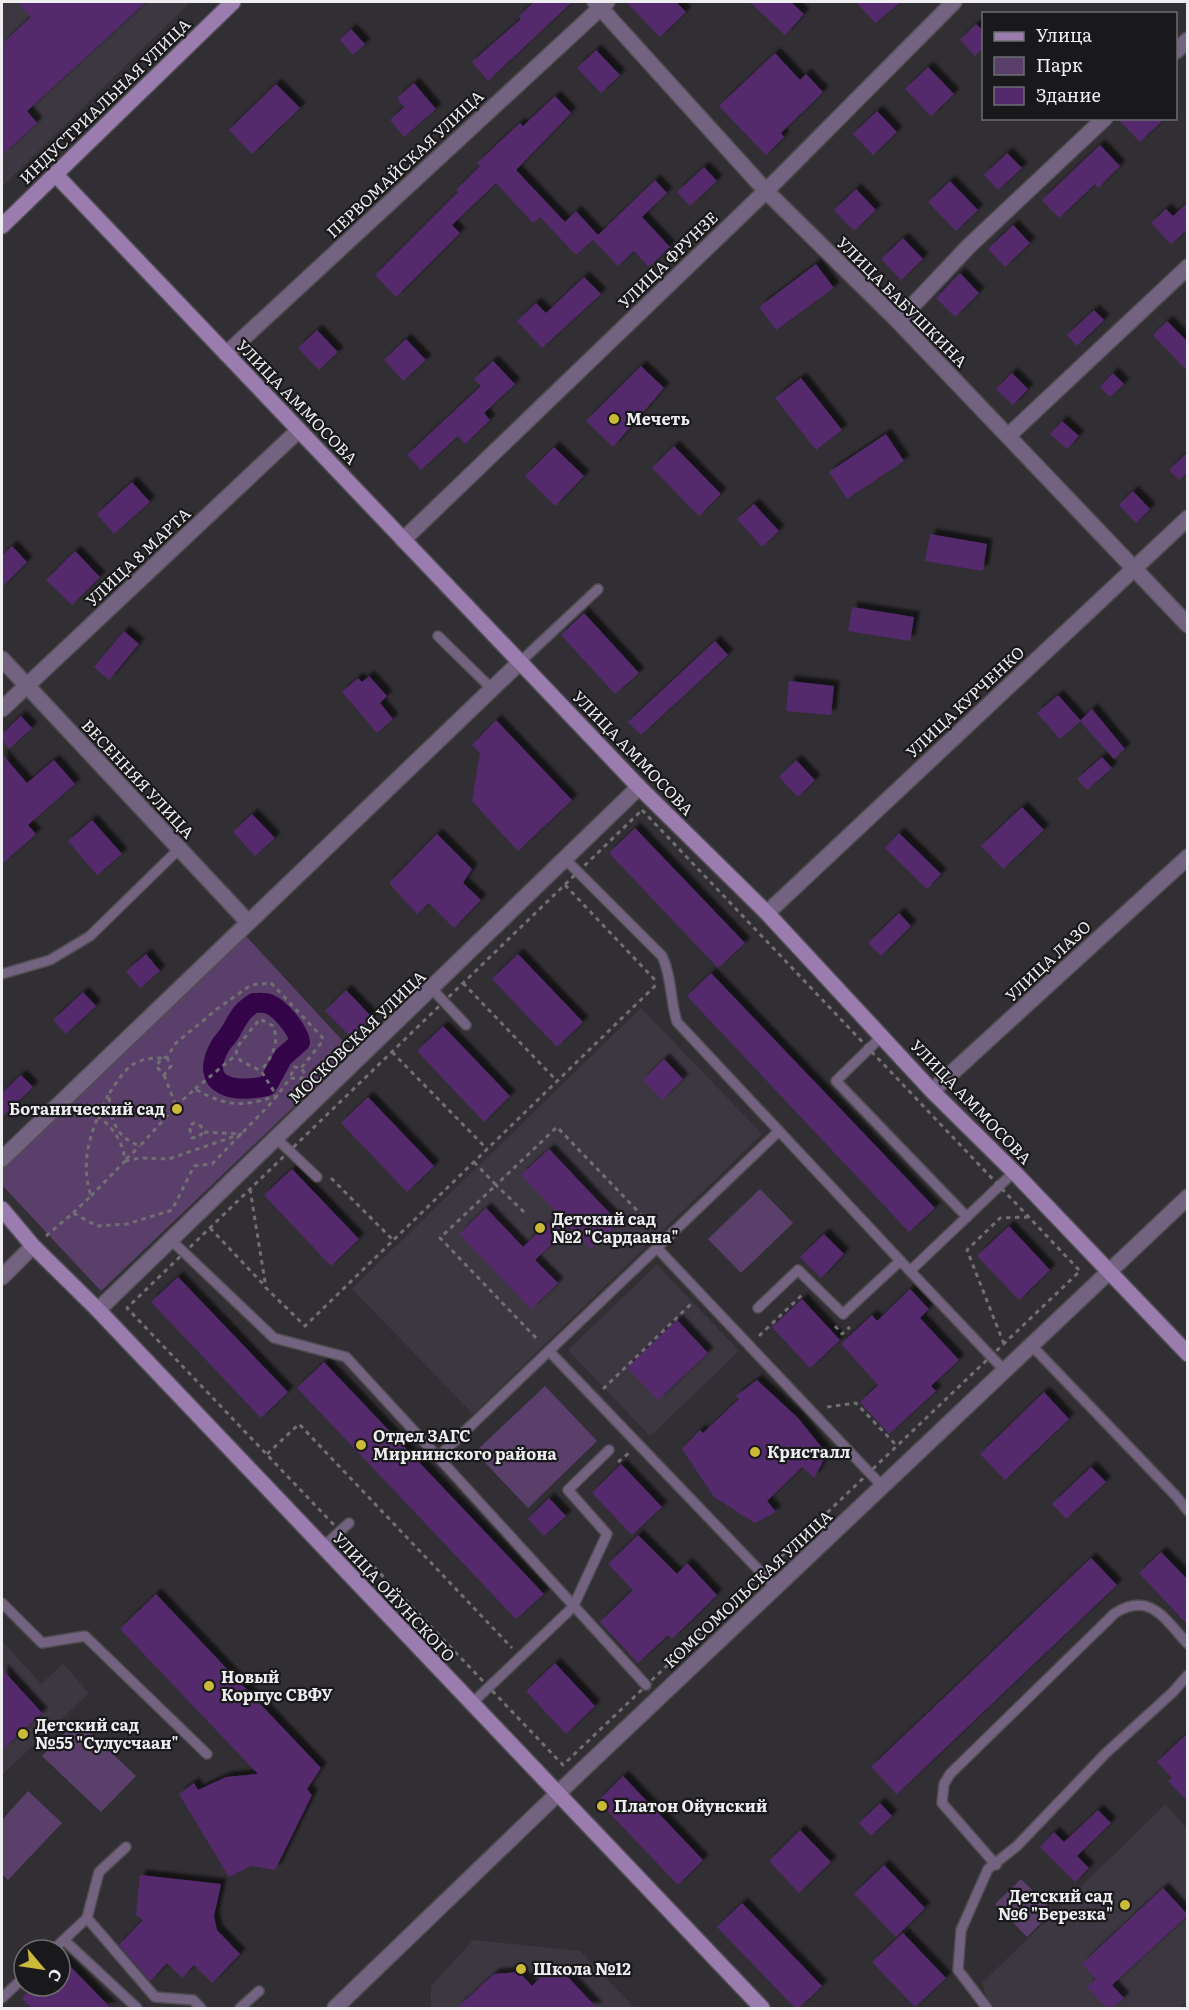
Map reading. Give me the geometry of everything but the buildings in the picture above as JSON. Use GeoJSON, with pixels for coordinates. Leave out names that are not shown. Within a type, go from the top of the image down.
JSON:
{"type":"FeatureCollection","features":[{"type":"Feature","properties":{"kind":"main road","name":"ИНДУСТРИАЛЬНАЯ УЛИЦА"},"geometry":{"type":"LineString","coordinates":[[2,226],[233,2]]}},
{"type":"Feature","properties":{"kind":"main road","name":"УЛИЦА АММОСОВА"},"geometry":{"type":"LineString","coordinates":[[55,174],[519,663],[639,787],[767,913],[932,1091],[1014,1172],[1188,1354]]}},
{"type":"Feature","properties":{"kind":"main road","name":"УЛИЦА ОЙУНСКОГО"},"geometry":{"type":"LineString","coordinates":[[2,1209],[33,1246],[98,1310],[470,1705],[762,2008]]}},
{"type":"Feature","properties":{"kind":"street","name":"УЛИЦА ФРУНЗЕ"},"geometry":{"type":"LineString","coordinates":[[403,540],[766,191],[954,2]]}},
{"type":"Feature","properties":{"kind":"street","name":"УЛИЦА БАБУШКИНА"},"geometry":{"type":"LineString","coordinates":[[601,4],[766,191],[898,321],[1188,625]]}},
{"type":"Feature","properties":{"kind":"street","name":"ПЕРВОМАЙСКАЯ УЛИЦА"},"geometry":{"type":"LineString","coordinates":[[226,354],[601,4]]}},
{"type":"Feature","properties":{"kind":"street"},"geometry":{"type":"LineString","coordinates":[[898,321],[969,246],[1103,120]]}},
{"type":"Feature","properties":{"kind":"street"},"geometry":{"type":"LineString","coordinates":[[1008,436],[1188,267]]}},
{"type":"Feature","properties":{"kind":"street","name":"УЛИЦА 8 МАРТА"},"geometry":{"type":"LineString","coordinates":[[2,709],[299,430]]}},
{"type":"Feature","properties":{"kind":"street","name":"УЛИЦА КУРЧЕНКО"},"geometry":{"type":"LineString","coordinates":[[767,913],[1188,518]]}},
{"type":"Feature","properties":{"kind":"street","name":"ВЕСЕННЯЯ УЛИЦА"},"geometry":{"type":"LineString","coordinates":[[2,659],[248,922]]}},
{"type":"Feature","properties":{"kind":"street"},"geometry":{"type":"LineString","coordinates":[[2,1159],[519,663]]}},
{"type":"Feature","properties":{"kind":"street","name":"МОСКОВСКАЯ УЛИЦА"},"geometry":{"type":"LineString","coordinates":[[98,1310],[639,787]]}},
{"type":"Feature","properties":{"kind":"street","name":"УЛИЦА ЛАЗО"},"geometry":{"type":"LineString","coordinates":[[932,1091],[1188,857]]}},
{"type":"Feature","properties":{"kind":"street","name":"КОМСОМОЛЬСКАЯ УЛИЦА"},"geometry":{"type":"LineString","coordinates":[[335,2008],[557,1795],[1006,1372],[1107,1271],[1188,1197]]}},
{"type":"Feature","properties":{"kind":"street"},"geometry":{"type":"LineString","coordinates":[[2,1276],[33,1246]]}},
{"type":"Feature","properties":{"kind":"lane"},"geometry":{"type":"LineString","coordinates":[[519,663],[597,589]]}},
{"type":"Feature","properties":{"kind":"lane"},"geometry":{"type":"LineString","coordinates":[[438,636],[492,689]]}},
{"type":"Feature","properties":{"kind":"lane"},"geometry":{"type":"LineString","coordinates":[[2,974],[50,960],[90,936],[179,849]]}},
{"type":"Feature","properties":{"kind":"lane"},"geometry":{"type":"LineString","coordinates":[[565,859],[662,956],[668,969],[672,1005],[677,1022],[1006,1372]]}},
{"type":"Feature","properties":{"kind":"lane"},"geometry":{"type":"LineString","coordinates":[[432,989],[466,1025]]}},
{"type":"Feature","properties":{"kind":"lane"},"geometry":{"type":"LineString","coordinates":[[882,1036],[836,1081],[967,1217]]}},
{"type":"Feature","properties":{"kind":"lane"},"geometry":{"type":"LineString","coordinates":[[438,1457],[546,1348],[657,1248],[779,1131]]}},
{"type":"Feature","properties":{"kind":"lane"},"geometry":{"type":"LineString","coordinates":[[277,1139],[317,1178]]}},
{"type":"Feature","properties":{"kind":"lane"},"geometry":{"type":"LineString","coordinates":[[910,1271],[1014,1172]]}},
{"type":"Feature","properties":{"kind":"lane"},"geometry":{"type":"LineString","coordinates":[[171,1241],[274,1338],[346,1357],[573,1607],[649,1683]]}},
{"type":"Feature","properties":{"kind":"lane"},"geometry":{"type":"LineString","coordinates":[[657,1248],[884,1486]]}},
{"type":"Feature","properties":{"kind":"lane"},"geometry":{"type":"LineString","coordinates":[[758,1308],[798,1270],[843,1314],[900,1261]]}},
{"type":"Feature","properties":{"kind":"lane"},"geometry":{"type":"LineString","coordinates":[[1032,1347],[1188,1511]]}},
{"type":"Feature","properties":{"kind":"lane"},"geometry":{"type":"LineString","coordinates":[[546,1348],[776,1588]]}},
{"type":"Feature","properties":{"kind":"lane"},"geometry":{"type":"LineString","coordinates":[[470,1705],[573,1607],[607,1534],[568,1490],[609,1450]]}},
{"type":"Feature","properties":{"kind":"lane"},"geometry":{"type":"LineString","coordinates":[[323,1547],[349,1523]]}},
{"type":"Feature","properties":{"kind":"lane"},"geometry":{"type":"LineString","coordinates":[[2,1602],[42,1643],[85,1636],[207,1754]]}},
{"type":"Feature","properties":{"kind":"lane"},"geometry":{"type":"LineString","coordinates":[[996,1865],[942,1803],[944,1784],[950,1774],[1115,1613],[1126,1606],[1146,1605],[1154,1609],[1188,1644]]}},
{"type":"Feature","properties":{"kind":"lane"},"geometry":{"type":"LineString","coordinates":[[987,2008],[958,1970],[961,1930],[981,1879],[988,1869],[996,1865],[1053,1812],[1106,1753],[1172,1693],[1188,1675]]}},
{"type":"Feature","properties":{"kind":"lane"},"geometry":{"type":"LineString","coordinates":[[66,1938],[87,1918],[99,1872],[126,1847]]}},
{"type":"Feature","properties":{"kind":"lane"},"geometry":{"type":"LineString","coordinates":[[87,1918],[155,1997],[193,2000],[201,2008]]}},
{"type":"Feature","properties":{"kind":"lane"},"geometry":{"type":"LineString","coordinates":[[72,1948],[136,2008]]}},
{"type":"Feature","properties":{"kind":"lane"},"geometry":{"type":"LineString","coordinates":[[240,2008],[259,1991]]}},
{"type":"Feature","properties":{"kind":"path"},"geometry":{"type":"LineString","coordinates":[[210,1228],[305,1326],[658,983],[565,885]]}},
{"type":"Feature","properties":{"kind":"path"},"geometry":{"type":"LineString","coordinates":[[91,1196],[87,1182],[90,1131],[109,1094],[126,1069],[145,1058],[167,1057],[176,1042],[251,985],[271,983],[322,1036],[323,1041],[301,1068]]}},
{"type":"Feature","properties":{"kind":"path"},"geometry":{"type":"LineString","coordinates":[[463,983],[557,1081]]}},
{"type":"Feature","properties":{"kind":"path"},"geometry":{"type":"LineString","coordinates":[[33,1246],[73,1214],[176,1106],[236,1055],[237,1047],[260,1019],[273,1026],[277,1035],[274,1049],[261,1071]]}},
{"type":"Feature","properties":{"kind":"path"},"geometry":{"type":"LineString","coordinates":[[392,1052],[487,1149]]}},
{"type":"Feature","properties":{"kind":"path"},"geometry":{"type":"LineString","coordinates":[[236,1055],[249,1067],[261,1071],[277,1096]]}},
{"type":"Feature","properties":{"kind":"path"},"geometry":{"type":"LineString","coordinates":[[164,1075],[171,1066],[167,1057]]}},
{"type":"Feature","properties":{"kind":"path"},"geometry":{"type":"LineString","coordinates":[[162,1058],[156,1066],[164,1075],[176,1106]]}},
{"type":"Feature","properties":{"kind":"path"},"geometry":{"type":"LineString","coordinates":[[73,1214],[98,1226],[127,1224],[172,1210],[194,1166],[212,1164],[277,1096],[290,1078],[294,1067],[301,1068],[305,1074],[301,1079],[290,1078]]}},
{"type":"Feature","properties":{"kind":"path"},"geometry":{"type":"LineString","coordinates":[[195,1089],[213,1099],[233,1105],[249,1105],[277,1096]]}},
{"type":"Feature","properties":{"kind":"path"},"geometry":{"type":"LineString","coordinates":[[109,1094],[112,1123],[120,1133],[140,1146]]}},
{"type":"Feature","properties":{"kind":"path"},"geometry":{"type":"LineString","coordinates":[[98,1116],[109,1125],[120,1141],[125,1161]]}},
{"type":"Feature","properties":{"kind":"path"},"geometry":{"type":"LineString","coordinates":[[204,1132],[201,1126],[194,1122],[189,1126],[192,1138],[204,1132],[241,1134]]}},
{"type":"Feature","properties":{"kind":"path"},"geometry":{"type":"LineString","coordinates":[[546,1348],[440,1238],[557,1127],[650,1224]]}},
{"type":"Feature","properties":{"kind":"path"},"geometry":{"type":"LineString","coordinates":[[125,1161],[141,1158],[169,1159],[241,1134]]}},
{"type":"Feature","properties":{"kind":"path"},"geometry":{"type":"LineString","coordinates":[[297,1143],[305,1151]]}},
{"type":"Feature","properties":{"kind":"path"},"geometry":{"type":"LineString","coordinates":[[474,1162],[524,1212]]}},
{"type":"Feature","properties":{"kind":"path"},"geometry":{"type":"LineString","coordinates":[[329,1176],[393,1240]]}},
{"type":"Feature","properties":{"kind":"path"},"geometry":{"type":"LineString","coordinates":[[250,1189],[266,1288]]}},
{"type":"Feature","properties":{"kind":"path"},"geometry":{"type":"LineString","coordinates":[[1004,1344],[967,1250],[1000,1218],[1028,1217]]}},
{"type":"Feature","properties":{"kind":"path"},"geometry":{"type":"LineString","coordinates":[[754,1340],[804,1293],[811,1301]]}},
{"type":"Feature","properties":{"kind":"path"},"geometry":{"type":"LineString","coordinates":[[593,1398],[701,1294]]}},
{"type":"Feature","properties":{"kind":"path"},"geometry":{"type":"LineString","coordinates":[[835,1326],[842,1334],[858,1319]]}},
{"type":"Feature","properties":{"kind":"path"},"geometry":{"type":"LineString","coordinates":[[978,1353],[986,1361]]}},
{"type":"Feature","properties":{"kind":"path"},"geometry":{"type":"LineString","coordinates":[[817,1408],[856,1403],[897,1446]]}},
{"type":"Feature","properties":{"kind":"path"},"geometry":{"type":"LineString","coordinates":[[267,1454],[299,1424],[512,1648],[504,1655]]}},
{"type":"Feature","properties":{"kind":"path"},"geometry":{"type":"LineString","coordinates":[[614,1466],[629,1452],[637,1460]]}},
{"type":"Feature","properties":{"kind":"path"},"geometry":{"type":"LineString","coordinates":[[746,1575],[754,1583]]}},
{"type":"Feature","properties":{"kind":"path"},"geometry":{"type":"LineString","coordinates":[[480,1677],[488,1670]]}},
{"type":"Feature","properties":{"kind":"path"},"geometry":{"type":"LineString","coordinates":[[643,1673],[649,1683]]}},
{"type":"Feature","properties":{"kind":"shaded area"},"geometry":{"type":"Polygon","coordinates":[[[2,2],[190,2],[2,187],[2,2]]]}},
{"type":"Feature","properties":{"kind":"shaded area","name":"Детский сад №2 \"Сардаана\""},"geometry":{"type":"Polygon","coordinates":[[[641,1008],[762,1134],[473,1414],[352,1289],[641,1008]]]}},
{"type":"Feature","properties":{"kind":"shaded area"},"geometry":{"type":"Polygon","coordinates":[[[657,1265],[739,1351],[650,1436],[568,1350],[657,1265]]]}},
{"type":"Feature","properties":{"kind":"shaded area","name":"Детский сад №55 \"Сулусчаан\""},"geometry":{"type":"Polygon","coordinates":[[[2,1641],[41,1684],[63,1664],[89,1693],[2,1775],[2,1641]]]}},
{"type":"Feature","properties":{"kind":"shaded area","name":"Детский сад №6 \"Березка\""},"geometry":{"type":"Polygon","coordinates":[[[1165,1805],[1187,1828],[1188,2001],[1180,2008],[996,2008],[987,1999],[982,1983],[1165,1805]]]}},
{"type":"Feature","properties":{"kind":"shaded area","name":"Школа №12"},"geometry":{"type":"Polygon","coordinates":[[[473,1940],[580,1951],[635,2008],[431,2008],[431,1986],[473,1940]]]}},
{"type":"Feature","properties":{"kind":"green space","name":"Ботанический сад"},"geometry":{"type":"Polygon","coordinates":[[[245,935],[352,1051],[101,1291],[2,1185],[2,1166],[245,935]]]}},
{"type":"Feature","properties":{"kind":"green space"},"geometry":{"type":"Polygon","coordinates":[[[760,1189],[793,1223],[741,1273],[708,1239],[760,1189]]]}},
{"type":"Feature","properties":{"kind":"green space"},"geometry":{"type":"Polygon","coordinates":[[[545,1386],[597,1441],[528,1508],[475,1452],[545,1386]]]}},
{"type":"Feature","properties":{"kind":"green space"},"geometry":{"type":"Polygon","coordinates":[[[77,1720],[136,1776],[101,1812],[42,1756],[77,1720]]]}},
{"type":"Feature","properties":{"kind":"green space"},"geometry":{"type":"Polygon","coordinates":[[[28,1791],[62,1823],[8,1880],[2,1874],[2,1820],[28,1791]]]}},
{"type":"Feature","properties":{"kind":"green space"},"geometry":{"type":"Polygon","coordinates":[[[1021,1879],[1053,1911],[1027,1937],[995,1904],[1021,1879]]]}},
{"type":"Feature","properties":{"kind":"waterway"},"geometry":{"type":"LineString","coordinates":[[254,1003],[267,1003],[279,1010],[292,1026],[300,1042],[283,1057],[267,1086],[243,1089],[232,1087],[217,1079],[213,1071],[214,1060],[220,1046],[240,1016],[254,1003]]}},
{"type":"Feature","properties":{"kind":"place","name":"Мечеть"},"geometry":{"type":"Point","coordinates":[614,419]}},
{"type":"Feature","properties":{"kind":"place","name":"Ботанический сад"},"geometry":{"type":"Point","coordinates":[177,1109]}},
{"type":"Feature","properties":{"kind":"place","name":"Детский сад №2 \"Сардаана\""},"geometry":{"type":"Point","coordinates":[540,1228]}},
{"type":"Feature","properties":{"kind":"place","name":"Отдел ЗАГС Мирнинского района"},"geometry":{"type":"Point","coordinates":[361,1445]}},
{"type":"Feature","properties":{"kind":"place","name":"Кристалл"},"geometry":{"type":"Point","coordinates":[755,1452]}},
{"type":"Feature","properties":{"kind":"place","name":"Новый Корпус СВФУ"},"geometry":{"type":"Point","coordinates":[209,1686]}},
{"type":"Feature","properties":{"kind":"place","name":"Детский сад №55 \"Сулусчаан\""},"geometry":{"type":"Point","coordinates":[23,1734]}},
{"type":"Feature","properties":{"kind":"place","name":"Платон Ойунский"},"geometry":{"type":"Point","coordinates":[602,1806]}},
{"type":"Feature","properties":{"kind":"place","name":"Детский сад №6 \"Березка\""},"geometry":{"type":"Point","coordinates":[1125,1905]}},
{"type":"Feature","properties":{"kind":"place","name":"Школа №12"},"geometry":{"type":"Point","coordinates":[521,1969]}}]}
